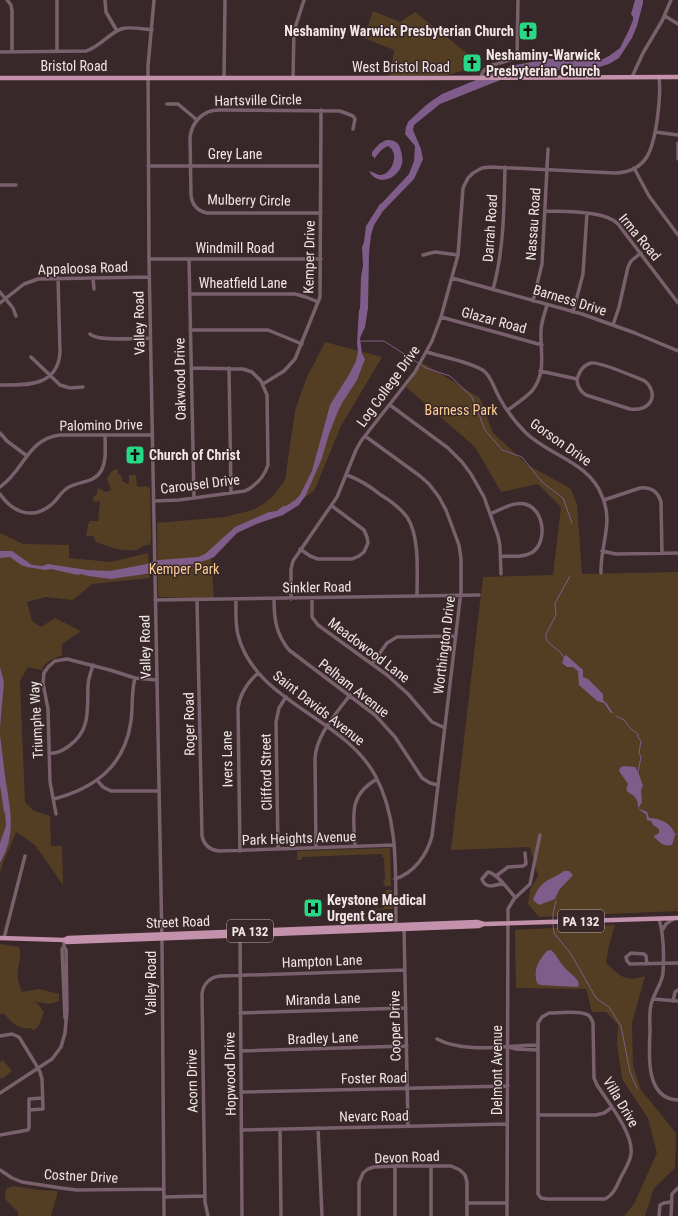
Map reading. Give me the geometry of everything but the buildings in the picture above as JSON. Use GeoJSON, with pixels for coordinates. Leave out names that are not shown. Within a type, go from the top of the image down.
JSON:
{"type":"FeatureCollection","features":[{"type":"Feature","properties":{"kind":"main road","name":"West Bristol Road"},"geometry":{"type":"LineString","coordinates":[[148,77],[678,77]]}},
{"type":"Feature","properties":{"kind":"main road","name":"Bristol Road"},"geometry":{"type":"LineString","coordinates":[[0,78],[148,77]]}},
{"type":"Feature","properties":{"kind":"main road","name":"Street Road"},"geometry":{"type":"LineString","coordinates":[[2,938],[64,940],[68,938],[396,927],[479,926],[484,924],[508,923],[676,918]]}},
{"type":"Feature","properties":{"kind":"street"},"geometry":{"type":"LineString","coordinates":[[7,0],[12,11],[12,52]]}},
{"type":"Feature","properties":{"kind":"street"},"geometry":{"type":"LineString","coordinates":[[57,51],[58,0]]}},
{"type":"Feature","properties":{"kind":"street"},"geometry":{"type":"LineString","coordinates":[[105,0],[106,12],[117,31]]}},
{"type":"Feature","properties":{"kind":"street","name":"Valley Road"},"geometry":{"type":"LineString","coordinates":[[154,0],[152,30],[148,53],[148,166],[161,936],[164,1216]]}},
{"type":"Feature","properties":{"kind":"street"},"geometry":{"type":"LineString","coordinates":[[224,78],[225,0]]}},
{"type":"Feature","properties":{"kind":"street"},"geometry":{"type":"LineString","coordinates":[[293,78],[294,31],[304,0]]}},
{"type":"Feature","properties":{"kind":"street"},"geometry":{"type":"LineString","coordinates":[[481,78],[485,69],[518,57],[518,0]]}},
{"type":"Feature","properties":{"kind":"street"},"geometry":{"type":"LineString","coordinates":[[632,77],[671,0]]}},
{"type":"Feature","properties":{"kind":"street"},"geometry":{"type":"LineString","coordinates":[[664,16],[678,24]]}},
{"type":"Feature","properties":{"kind":"street"},"geometry":{"type":"LineString","coordinates":[[0,52],[90,50],[117,31],[127,28],[152,30]]}},
{"type":"Feature","properties":{"kind":"street","name":"Log College Drive"},"geometry":{"type":"LineString","coordinates":[[291,599],[291,569],[293,561],[300,549],[338,498],[358,447],[365,436],[390,405],[427,352],[441,317],[458,255],[462,192],[464,184],[470,176],[478,170],[490,167],[618,173],[634,168],[641,164],[650,153],[654,144],[660,95],[659,77]]}},
{"type":"Feature","properties":{"kind":"street"},"geometry":{"type":"LineString","coordinates":[[167,104],[178,104],[197,120]]}},
{"type":"Feature","properties":{"kind":"street","name":"Hartsville Circle"},"geometry":{"type":"LineString","coordinates":[[190,166],[191,133],[197,120],[205,113],[216,110],[340,111],[352,114],[355,119],[353,129]]}},
{"type":"Feature","properties":{"kind":"street","name":"Kemper Drive"},"geometry":{"type":"LineString","coordinates":[[263,384],[288,368],[297,356],[318,302],[320,291],[321,259],[321,110]]}},
{"type":"Feature","properties":{"kind":"street"},"geometry":{"type":"LineString","coordinates":[[656,132],[678,135]]}},
{"type":"Feature","properties":{"kind":"street"},"geometry":{"type":"LineString","coordinates":[[678,143],[678,159]]}},
{"type":"Feature","properties":{"kind":"street","name":"Nassau Road"},"geometry":{"type":"LineString","coordinates":[[533,300],[542,264],[548,149]]}},
{"type":"Feature","properties":{"kind":"street","name":"Grey Lane"},"geometry":{"type":"LineString","coordinates":[[148,166],[321,166]]}},
{"type":"Feature","properties":{"kind":"street","name":"Mulberry Circle"},"geometry":{"type":"LineString","coordinates":[[190,166],[191,198],[194,205],[201,211],[207,213],[321,213]]}},
{"type":"Feature","properties":{"kind":"street","name":"Darrah Road"},"geometry":{"type":"LineString","coordinates":[[493,289],[501,249],[505,167]]}},
{"type":"Feature","properties":{"kind":"street"},"geometry":{"type":"LineString","coordinates":[[634,168],[649,196],[678,235]]}},
{"type":"Feature","properties":{"kind":"street"},"geometry":{"type":"LineString","coordinates":[[0,185],[16,185]]}},
{"type":"Feature","properties":{"kind":"street","name":"Irma Road"},"geometry":{"type":"LineString","coordinates":[[545,211],[587,213],[603,215],[613,219],[641,253],[678,303]]}},
{"type":"Feature","properties":{"kind":"street"},"geometry":{"type":"LineString","coordinates":[[573,312],[583,274],[587,213]]}},
{"type":"Feature","properties":{"kind":"street"},"geometry":{"type":"LineString","coordinates":[[423,255],[435,252],[458,255]]}},
{"type":"Feature","properties":{"kind":"street"},"geometry":{"type":"LineString","coordinates":[[613,325],[620,307],[628,267],[631,261],[641,253]]}},
{"type":"Feature","properties":{"kind":"street","name":"Oakwood Drive"},"geometry":{"type":"LineString","coordinates":[[189,258],[194,498]]}},
{"type":"Feature","properties":{"kind":"street","name":"Windmill Road"},"geometry":{"type":"LineString","coordinates":[[149,259],[321,259]]}},
{"type":"Feature","properties":{"kind":"street","name":"Appaloosa Road"},"geometry":{"type":"LineString","coordinates":[[0,303],[26,283],[38,279],[149,277]]}},
{"type":"Feature","properties":{"kind":"street"},"geometry":{"type":"LineString","coordinates":[[0,385],[30,385],[40,382],[50,375],[55,368],[59,356],[58,278]]}},
{"type":"Feature","properties":{"kind":"street"},"geometry":{"type":"LineString","coordinates":[[93,278],[94,289]]}},
{"type":"Feature","properties":{"kind":"street","name":"Barness Drive"},"geometry":{"type":"LineString","coordinates":[[452,278],[573,312],[613,325],[678,351]]}},
{"type":"Feature","properties":{"kind":"street"},"geometry":{"type":"LineString","coordinates":[[0,292],[16,316]]}},
{"type":"Feature","properties":{"kind":"street","name":"Wheatfield Lane"},"geometry":{"type":"LineString","coordinates":[[190,294],[295,294],[318,302]]}},
{"type":"Feature","properties":{"kind":"street"},"geometry":{"type":"LineString","coordinates":[[508,410],[531,392],[537,381],[543,360],[541,327],[548,304]]}},
{"type":"Feature","properties":{"kind":"street","name":"Glazar Road"},"geometry":{"type":"LineString","coordinates":[[441,317],[542,345]]}},
{"type":"Feature","properties":{"kind":"street"},"geometry":{"type":"LineString","coordinates":[[190,330],[268,330],[302,344]]}},
{"type":"Feature","properties":{"kind":"street"},"geometry":{"type":"LineString","coordinates":[[90,334],[94,337],[109,339],[150,338]]}},
{"type":"Feature","properties":{"kind":"street","name":"Gorson Drive"},"geometry":{"type":"LineString","coordinates":[[427,352],[472,365],[484,371],[492,381],[498,396],[521,428],[536,441],[585,472],[595,482],[604,500],[607,522],[602,552],[601,573]]}},
{"type":"Feature","properties":{"kind":"street"},"geometry":{"type":"LineString","coordinates":[[31,357],[57,383],[70,388],[82,388]]}},
{"type":"Feature","properties":{"kind":"street"},"geometry":{"type":"LineString","coordinates":[[593,363],[645,381],[650,385],[653,394],[650,403],[645,408],[638,410],[630,409],[586,395],[581,392],[577,385],[577,379],[580,370],[593,363]]}},
{"type":"Feature","properties":{"kind":"street"},"geometry":{"type":"LineString","coordinates":[[191,368],[229,368],[248,370],[263,384]]}},
{"type":"Feature","properties":{"kind":"street"},"geometry":{"type":"LineString","coordinates":[[229,368],[231,493]]}},
{"type":"Feature","properties":{"kind":"street"},"geometry":{"type":"LineString","coordinates":[[540,372],[577,379]]}},
{"type":"Feature","properties":{"kind":"street","name":"Carousel Drive"},"geometry":{"type":"LineString","coordinates":[[154,501],[194,498],[245,491],[257,484],[265,473],[268,465],[268,404],[267,395],[263,384]]}},
{"type":"Feature","properties":{"kind":"street"},"geometry":{"type":"LineString","coordinates":[[390,405],[441,442],[458,457],[476,482],[490,514],[499,540],[500,574]]}},
{"type":"Feature","properties":{"kind":"street"},"geometry":{"type":"LineString","coordinates":[[0,433],[7,441],[27,456]]}},
{"type":"Feature","properties":{"kind":"street","name":"Palomino Drive"},"geometry":{"type":"LineString","coordinates":[[0,487],[11,478],[37,444],[49,437],[60,435],[152,435]]}},
{"type":"Feature","properties":{"kind":"street"},"geometry":{"type":"LineString","coordinates":[[0,494],[7,504],[20,512],[32,513],[45,509],[67,488],[91,480],[100,473],[105,461],[105,435]]}},
{"type":"Feature","properties":{"kind":"street","name":"Worthington Drive"},"geometry":{"type":"LineString","coordinates":[[365,436],[425,480],[436,492],[450,519],[460,549],[461,596],[433,832],[429,847],[415,867],[395,879]]}},
{"type":"Feature","properties":{"kind":"street"},"geometry":{"type":"LineString","coordinates":[[347,475],[365,483],[395,505],[408,518],[416,540],[417,596]]}},
{"type":"Feature","properties":{"kind":"street"},"geometry":{"type":"LineString","coordinates":[[604,500],[640,488],[650,488],[655,491],[661,502],[662,553]]}},
{"type":"Feature","properties":{"kind":"street"},"geometry":{"type":"LineString","coordinates":[[490,514],[515,504],[525,504],[536,510],[540,518],[541,537],[536,549],[526,555],[500,556]]}},
{"type":"Feature","properties":{"kind":"street"},"geometry":{"type":"LineString","coordinates":[[300,549],[310,556],[318,559],[352,559],[364,552],[368,543],[364,530],[332,506]]}},
{"type":"Feature","properties":{"kind":"street"},"geometry":{"type":"LineString","coordinates":[[602,552],[616,554],[678,553]]}},
{"type":"Feature","properties":{"kind":"street","name":"Sinkler Road"},"geometry":{"type":"LineString","coordinates":[[155,600],[479,595]]}},
{"type":"Feature","properties":{"kind":"street","name":"Meadowood Lane"},"geometry":{"type":"LineString","coordinates":[[312,598],[312,615],[318,625],[402,688],[432,722],[445,728]]}},
{"type":"Feature","properties":{"kind":"street","name":"Roger Road"},"geometry":{"type":"LineString","coordinates":[[197,599],[202,836],[207,846]]}},
{"type":"Feature","properties":{"kind":"street","name":"Saint Davids Avenue"},"geometry":{"type":"LineString","coordinates":[[236,599],[236,621],[240,640],[246,654],[258,673],[269,684],[344,739],[358,752],[377,779],[389,808],[393,830],[396,927]]}},
{"type":"Feature","properties":{"kind":"street","name":"Pelham Avenue"},"geometry":{"type":"LineString","coordinates":[[274,599],[275,625],[285,646],[294,655],[375,715],[390,730],[422,778],[430,783],[438,785]]}},
{"type":"Feature","properties":{"kind":"street"},"geometry":{"type":"LineString","coordinates":[[372,664],[387,643],[397,636],[456,636]]}},
{"type":"Feature","properties":{"kind":"street","name":"Triumphe Way"},"geometry":{"type":"LineString","coordinates":[[56,814],[50,782],[48,709],[43,683],[46,670],[55,661],[64,659],[94,665],[135,678],[156,680]]}},
{"type":"Feature","properties":{"kind":"street"},"geometry":{"type":"LineString","coordinates":[[49,753],[56,753],[68,747],[76,740],[83,730],[88,715],[88,686],[94,665]]}},
{"type":"Feature","properties":{"kind":"street","name":"Ivers Lane"},"geometry":{"type":"LineString","coordinates":[[240,851],[238,708],[244,689],[249,681],[258,673]]}},
{"type":"Feature","properties":{"kind":"street"},"geometry":{"type":"LineString","coordinates":[[54,799],[81,790],[97,780],[114,763],[122,751],[132,720],[132,693],[135,678]]}},
{"type":"Feature","properties":{"kind":"street"},"geometry":{"type":"LineString","coordinates":[[316,848],[315,756],[318,742],[350,695]]}},
{"type":"Feature","properties":{"kind":"street","name":"Clifford Street"},"geometry":{"type":"LineString","coordinates":[[278,849],[276,722],[279,708],[286,697]]}},
{"type":"Feature","properties":{"kind":"street"},"geometry":{"type":"LineString","coordinates":[[354,847],[354,813],[356,800],[365,787],[377,779]]}},
{"type":"Feature","properties":{"kind":"street"},"geometry":{"type":"LineString","coordinates":[[97,780],[103,787],[111,791],[158,791]]}},
{"type":"Feature","properties":{"kind":"street"},"geometry":{"type":"LineString","coordinates":[[502,883],[494,886],[486,886],[482,879],[488,872],[494,874],[515,897],[530,884],[540,835]]}},
{"type":"Feature","properties":{"kind":"street","name":"Park Heights Avenue"},"geometry":{"type":"LineString","coordinates":[[207,846],[217,851],[240,851],[394,845]]}},
{"type":"Feature","properties":{"kind":"street"},"geometry":{"type":"LineString","coordinates":[[496,876],[508,867],[523,866],[526,864],[525,853]]}},
{"type":"Feature","properties":{"kind":"street"},"geometry":{"type":"LineString","coordinates":[[2,938],[26,856]]}},
{"type":"Feature","properties":{"kind":"street","name":"Delmont Avenue"},"geometry":{"type":"LineString","coordinates":[[507,1216],[508,923],[509,907],[515,897]]}},
{"type":"Feature","properties":{"kind":"street"},"geometry":{"type":"LineString","coordinates":[[663,930],[666,924],[676,918]]}},
{"type":"Feature","properties":{"kind":"street"},"geometry":{"type":"LineString","coordinates":[[659,919],[663,930],[663,975],[651,1005],[649,1059],[652,1077],[659,1091],[665,1097],[678,1100]]}},
{"type":"Feature","properties":{"kind":"street","name":"Cooper Drive"},"geometry":{"type":"LineString","coordinates":[[404,927],[408,1126]]}},
{"type":"Feature","properties":{"kind":"street","name":"Hopwood Drive"},"geometry":{"type":"LineString","coordinates":[[240,933],[242,1216]]}},
{"type":"Feature","properties":{"kind":"street"},"geometry":{"type":"LineString","coordinates":[[0,1093],[52,1059],[58,1052],[64,1038],[67,1004],[66,950],[64,947],[64,940]]}},
{"type":"Feature","properties":{"kind":"street"},"geometry":{"type":"LineString","coordinates":[[647,964],[646,956],[644,954],[631,953],[626,958],[630,964],[647,964],[678,963]]}},
{"type":"Feature","properties":{"kind":"street","name":"Hampton Lane"},"geometry":{"type":"LineString","coordinates":[[240,975],[405,970]]}},
{"type":"Feature","properties":{"kind":"street","name":"Acorn Drive"},"geometry":{"type":"LineString","coordinates":[[208,1216],[204,1196],[202,991],[206,983],[214,977],[240,975]]}},
{"type":"Feature","properties":{"kind":"street"},"geometry":{"type":"LineString","coordinates":[[673,1001],[675,992],[678,990]]}},
{"type":"Feature","properties":{"kind":"street"},"geometry":{"type":"LineString","coordinates":[[653,999],[678,1001]]}},
{"type":"Feature","properties":{"kind":"street","name":"Miranda Lane"},"geometry":{"type":"LineString","coordinates":[[240,1013],[406,1008]]}},
{"type":"Feature","properties":{"kind":"street","name":"Villa Drive"},"geometry":{"type":"LineString","coordinates":[[583,1013],[589,1016],[593,1023],[594,1078],[629,1137],[631,1147],[630,1161],[613,1193],[607,1198],[547,1199],[539,1196],[538,1050],[538,1023],[540,1018],[546,1014],[583,1013]]}},
{"type":"Feature","properties":{"kind":"street"},"geometry":{"type":"LineString","coordinates":[[0,1036],[12,1034],[19,1037],[38,1068],[42,1084],[43,1109],[29,1110]]}},
{"type":"Feature","properties":{"kind":"street"},"geometry":{"type":"LineString","coordinates":[[437,1039],[445,1043],[458,1046],[508,1047],[538,1050]]}},
{"type":"Feature","properties":{"kind":"street"},"geometry":{"type":"LineString","coordinates":[[508,1047],[516,1045],[538,1045]]}},
{"type":"Feature","properties":{"kind":"street","name":"Bradley Lane"},"geometry":{"type":"LineString","coordinates":[[241,1051],[407,1046]]}},
{"type":"Feature","properties":{"kind":"street","name":"Foster Road"},"geometry":{"type":"LineString","coordinates":[[241,1092],[508,1086]]}},
{"type":"Feature","properties":{"kind":"street"},"geometry":{"type":"LineString","coordinates":[[0,1134],[28,1130],[29,1099],[42,1098]]}},
{"type":"Feature","properties":{"kind":"street"},"geometry":{"type":"LineString","coordinates":[[538,1115],[596,1115],[601,1114],[611,1108]]}},
{"type":"Feature","properties":{"kind":"street","name":"Nevarc Road"},"geometry":{"type":"LineString","coordinates":[[241,1130],[508,1124]]}},
{"type":"Feature","properties":{"kind":"street"},"geometry":{"type":"LineString","coordinates":[[318,1128],[322,1216]]}},
{"type":"Feature","properties":{"kind":"street"},"geometry":{"type":"LineString","coordinates":[[280,1129],[281,1216]]}},
{"type":"Feature","properties":{"kind":"street"},"geometry":{"type":"LineString","coordinates":[[395,1166],[395,1216]]}},
{"type":"Feature","properties":{"kind":"street"},"geometry":{"type":"LineString","coordinates":[[431,1166],[431,1216]]}},
{"type":"Feature","properties":{"kind":"street","name":"Devon Road"},"geometry":{"type":"LineString","coordinates":[[359,1216],[360,1179],[366,1171],[374,1167],[451,1166],[463,1172],[466,1178],[467,1203]]}},
{"type":"Feature","properties":{"kind":"street","name":"Costner Drive"},"geometry":{"type":"LineString","coordinates":[[1,1171],[22,1182],[77,1190],[164,1189]]}},
{"type":"Feature","properties":{"kind":"street"},"geometry":{"type":"LineString","coordinates":[[671,1216],[672,1194],[678,1188]]}},
{"type":"Feature","properties":{"kind":"street"},"geometry":{"type":"LineString","coordinates":[[164,1197],[204,1196]]}},
{"type":"Feature","properties":{"kind":"street"},"geometry":{"type":"LineString","coordinates":[[659,1216],[660,1205],[671,1202]]}},
{"type":"Feature","properties":{"kind":"street"},"geometry":{"type":"LineString","coordinates":[[467,1216],[467,1203],[507,1203]]}},
{"type":"Feature","properties":{"kind":"green space"},"geometry":{"type":"Polygon","coordinates":[[[373,11],[400,22],[415,12],[482,65],[447,75],[390,76],[394,50],[364,38],[373,11]]]}},
{"type":"Feature","properties":{"kind":"green space","name":"Kemper Park"},"geometry":{"type":"Polygon","coordinates":[[[325,342],[382,357],[341,426],[314,491],[285,511],[234,533],[211,556],[214,599],[159,597],[157,523],[225,517],[253,510],[265,503],[274,495],[285,480],[295,411],[306,379],[325,342]]]}},
{"type":"Feature","properties":{"kind":"green space","name":"Barness Park"},"geometry":{"type":"Polygon","coordinates":[[[423,363],[480,398],[493,433],[528,465],[571,489],[577,505],[582,574],[678,572],[678,911],[539,917],[528,904],[530,890],[538,876],[530,847],[451,850],[483,577],[553,575],[561,507],[538,484],[501,492],[475,447],[406,387],[423,363]]]}},
{"type":"Feature","properties":{"kind":"green space"},"geometry":{"type":"Polygon","coordinates":[[[118,469],[118,474],[122,476],[122,481],[128,484],[129,475],[136,475],[137,486],[145,486],[150,488],[150,545],[144,545],[138,549],[128,551],[96,542],[93,536],[86,536],[90,521],[98,521],[100,501],[96,502],[93,500],[93,497],[97,494],[98,488],[106,492],[111,490],[107,478],[112,471],[118,469]]]}},
{"type":"Feature","properties":{"kind":"green space"},"geometry":{"type":"Polygon","coordinates":[[[0,533],[23,544],[69,545],[69,558],[111,562],[148,553],[150,578],[92,584],[73,600],[46,597],[27,602],[32,621],[41,627],[55,618],[81,631],[62,644],[62,655],[47,663],[42,668],[45,671],[28,667],[20,681],[25,802],[34,811],[50,816],[51,846],[62,846],[63,885],[35,845],[16,832],[0,873],[0,533]]]}},
{"type":"Feature","properties":{"kind":"green space"},"geometry":{"type":"Polygon","coordinates":[[[390,848],[391,886],[385,886],[383,881],[385,880],[384,857],[382,857],[382,854],[302,857],[302,860],[297,860],[297,851],[390,848]]]}},
{"type":"Feature","properties":{"kind":"green space"},"geometry":{"type":"Polygon","coordinates":[[[386,890],[392,890],[393,909],[371,910],[384,908],[386,905],[386,890]]]}},
{"type":"Feature","properties":{"kind":"green space"},"geometry":{"type":"Polygon","coordinates":[[[371,910],[372,919],[376,922],[346,922],[346,916],[349,918],[371,917],[371,910]]]}},
{"type":"Feature","properties":{"kind":"green space"},"geometry":{"type":"Polygon","coordinates":[[[615,925],[609,945],[606,963],[615,972],[624,977],[633,979],[645,976],[632,1023],[633,1066],[641,1090],[676,1133],[675,1168],[654,1188],[645,1216],[624,1216],[634,1204],[657,1153],[648,1118],[622,1079],[617,1042],[618,1025],[606,1012],[592,1012],[586,989],[516,988],[515,930],[615,925]]]}},
{"type":"Feature","properties":{"kind":"green space"},"geometry":{"type":"Polygon","coordinates":[[[0,944],[19,947],[20,956],[18,976],[22,992],[39,989],[59,994],[59,1001],[50,1004],[31,1001],[37,1003],[44,1012],[38,1027],[33,1030],[30,1028],[19,1027],[4,1014],[0,1014],[0,944]]]}},
{"type":"Feature","properties":{"kind":"green space"},"geometry":{"type":"Polygon","coordinates":[[[3,1060],[12,1071],[2,1079],[0,1077],[0,1062],[3,1060]]]}},
{"type":"Feature","properties":{"kind":"green space"},"geometry":{"type":"Polygon","coordinates":[[[13,1186],[57,1191],[51,1216],[18,1216],[18,1212],[5,1199],[6,1189],[13,1186]]]}},
{"type":"Feature","properties":{"kind":"shaded area"},"geometry":{"type":"Polygon","coordinates":[[[635,0],[643,0],[637,26],[632,38],[619,58],[609,64],[593,69],[529,71],[508,77],[440,104],[414,125],[413,130],[421,149],[423,159],[414,179],[383,211],[374,225],[371,235],[369,253],[368,308],[365,327],[360,338],[362,354],[365,359],[357,380],[338,411],[322,458],[306,495],[299,505],[283,515],[259,523],[237,533],[214,557],[172,570],[111,579],[81,574],[78,575],[51,569],[45,570],[27,567],[21,565],[10,557],[0,558],[0,551],[12,551],[32,565],[42,566],[48,564],[87,570],[110,571],[147,564],[159,560],[198,557],[205,554],[235,527],[269,512],[277,511],[295,500],[300,495],[312,471],[330,405],[356,361],[358,352],[357,343],[363,266],[362,247],[366,226],[380,204],[409,174],[414,161],[415,146],[405,134],[408,122],[425,106],[442,94],[510,66],[548,59],[601,60],[609,56],[620,48],[628,32],[633,20],[631,14],[635,0]]]}},
{"type":"Feature","properties":{"kind":"shaded area"},"geometry":{"type":"Polygon","coordinates":[[[386,140],[392,140],[399,145],[402,164],[396,174],[382,180],[377,179],[369,171],[383,175],[391,169],[394,154],[392,149],[388,146],[374,159],[372,156],[372,152],[379,144],[386,140]]]}},
{"type":"Feature","properties":{"kind":"shaded area"},"geometry":{"type":"Polygon","coordinates":[[[566,655],[583,670],[583,677],[588,679],[603,694],[603,700],[613,713],[611,713],[604,703],[597,701],[579,685],[578,671],[573,667],[567,667],[562,663],[566,655]]]}},
{"type":"Feature","properties":{"kind":"shaded area"},"geometry":{"type":"Polygon","coordinates":[[[0,667],[4,682],[0,727],[0,667]]]}},
{"type":"Feature","properties":{"kind":"shaded area"},"geometry":{"type":"Polygon","coordinates":[[[0,735],[10,809],[11,830],[6,852],[0,863],[0,843],[6,826],[0,785],[0,735]]]}},
{"type":"Feature","properties":{"kind":"shaded area"},"geometry":{"type":"Polygon","coordinates":[[[623,766],[635,767],[643,785],[641,790],[642,802],[639,807],[640,809],[647,812],[649,818],[665,822],[671,827],[675,834],[678,833],[675,835],[672,845],[664,845],[654,837],[659,833],[659,829],[653,825],[651,821],[647,820],[646,814],[640,810],[634,796],[627,791],[628,784],[619,771],[623,766]]]}},
{"type":"Feature","properties":{"kind":"shaded area"},"geometry":{"type":"Polygon","coordinates":[[[564,871],[569,871],[573,875],[559,890],[555,899],[539,905],[533,900],[542,884],[564,871]]]}},
{"type":"Feature","properties":{"kind":"shaded area"},"geometry":{"type":"Polygon","coordinates":[[[551,950],[563,966],[577,980],[579,985],[577,987],[540,985],[537,983],[537,966],[547,951],[551,950]]]}},
{"type":"Feature","properties":{"kind":"waterway"},"geometry":{"type":"LineString","coordinates":[[361,341],[384,341],[418,363]]}},
{"type":"Feature","properties":{"kind":"waterway"},"geometry":{"type":"LineString","coordinates":[[420,364],[426,368],[450,376],[472,397],[485,430],[502,450],[522,457],[542,482],[563,498],[572,523]]}},
{"type":"Feature","properties":{"kind":"waterway"},"geometry":{"type":"LineString","coordinates":[[564,657],[549,643],[546,639],[546,634],[556,615],[555,603],[570,576]]}},
{"type":"Feature","properties":{"kind":"waterway"},"geometry":{"type":"LineString","coordinates":[[616,716],[624,720],[631,729],[638,734],[641,741],[639,753],[641,757],[638,772]]}},
{"type":"Feature","properties":{"kind":"waterway"},"geometry":{"type":"LineString","coordinates":[[553,921],[556,901]]}},
{"type":"Feature","properties":{"kind":"waterway"},"geometry":{"type":"LineString","coordinates":[[553,924],[554,933],[571,954],[596,998],[609,1007],[621,1026],[630,1072],[637,1088]]}},
{"type":"Feature","properties":{"kind":"place","name":"Neshaminy Warwick Presbyterian Church"},"geometry":{"type":"Point","coordinates":[528,31]}},
{"type":"Feature","properties":{"kind":"place","name":"Neshaminy-Warwick Presbyterian Church"},"geometry":{"type":"Point","coordinates":[472,63]}},
{"type":"Feature","properties":{"kind":"place","name":"Church of Christ"},"geometry":{"type":"Point","coordinates":[135,455]}},
{"type":"Feature","properties":{"kind":"place","name":"Keystone Medical Urgent Care"},"geometry":{"type":"Point","coordinates":[313,908]}}]}
